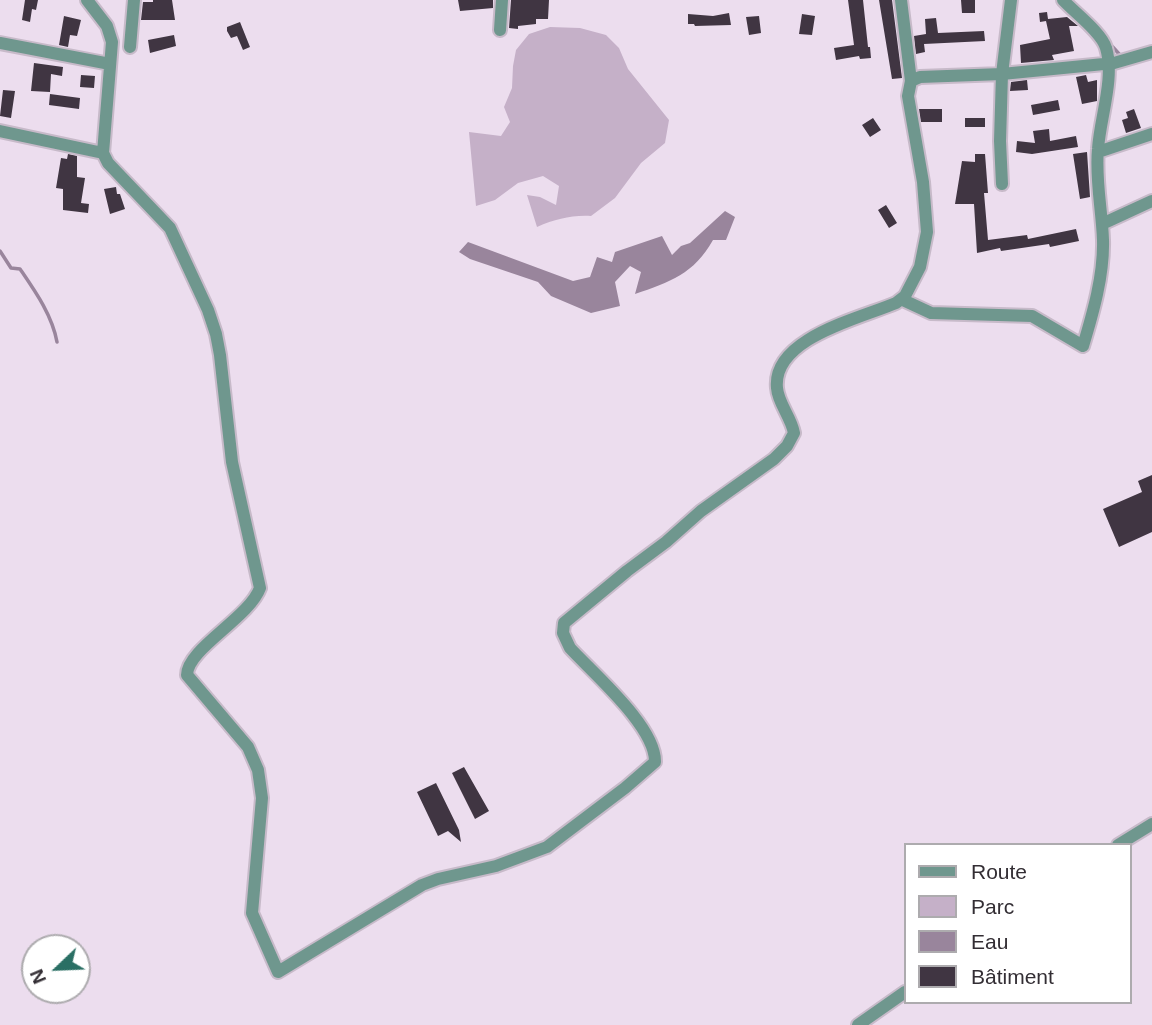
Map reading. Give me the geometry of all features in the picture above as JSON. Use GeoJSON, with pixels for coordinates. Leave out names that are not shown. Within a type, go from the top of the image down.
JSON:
{"type":"FeatureCollection","features":[{"type":"Feature","properties":{"kind":"street"},"geometry":{"type":"LineString","coordinates":[[87,0],[107,26],[112,42],[103,153],[108,163],[170,228],[200,290],[216,334],[232,462],[260,588],[233,623],[191,660],[187,675],[242,740],[256,763],[262,798],[252,913],[278,972],[422,885],[496,866],[547,847],[653,764],[655,757],[641,724],[570,648],[563,633],[564,622],[701,511],[783,451],[794,433],[777,391],[777,378],[782,365],[794,350],[826,330],[903,300],[924,257],[927,232],[924,192],[908,96],[912,81],[901,0]]}},
{"type":"Feature","properties":{"kind":"street"},"geometry":{"type":"LineString","coordinates":[[130,47],[134,0]]}},
{"type":"Feature","properties":{"kind":"street"},"geometry":{"type":"LineString","coordinates":[[500,30],[502,0]]}},
{"type":"Feature","properties":{"kind":"street"},"geometry":{"type":"LineString","coordinates":[[1002,184],[1002,74],[1011,0]]}},
{"type":"Feature","properties":{"kind":"street"},"geometry":{"type":"LineString","coordinates":[[903,300],[931,313],[1032,316],[1083,346],[1101,267],[1103,244],[1097,152],[1107,90],[1108,62],[1107,48],[1101,38],[1063,0]]}},
{"type":"Feature","properties":{"kind":"street"},"geometry":{"type":"LineString","coordinates":[[0,43],[110,64]]}},
{"type":"Feature","properties":{"kind":"street"},"geometry":{"type":"LineString","coordinates":[[912,81],[927,77],[1002,74],[1108,62],[1152,52]]}},
{"type":"Feature","properties":{"kind":"street"},"geometry":{"type":"LineString","coordinates":[[0,131],[103,153]]}},
{"type":"Feature","properties":{"kind":"street"},"geometry":{"type":"LineString","coordinates":[[1097,152],[1152,134]]}},
{"type":"Feature","properties":{"kind":"street"},"geometry":{"type":"LineString","coordinates":[[1102,224],[1152,201]]}},
{"type":"Feature","properties":{"kind":"street"},"geometry":{"type":"LineString","coordinates":[[1121,843],[1152,824]]}},
{"type":"Feature","properties":{"kind":"street"},"geometry":{"type":"LineString","coordinates":[[858,1025],[904,993]]}},
{"type":"Feature","properties":{"kind":"green space"},"geometry":{"type":"Polygon","coordinates":[[[550,27],[580,28],[606,35],[619,48],[628,69],[669,120],[665,143],[641,163],[615,198],[591,216],[564,218],[537,227],[527,195],[540,197],[556,205],[559,186],[543,176],[518,183],[495,200],[476,206],[469,132],[501,136],[510,122],[504,107],[512,88],[516,50],[529,34],[550,27]]]}},
{"type":"Feature","properties":{"kind":"water"},"geometry":{"type":"Polygon","coordinates":[[[725,211],[735,217],[726,240],[713,240],[706,252],[689,269],[670,281],[635,294],[641,272],[630,266],[615,282],[620,306],[591,313],[551,296],[538,282],[470,259],[459,252],[468,242],[573,281],[590,277],[597,257],[612,262],[615,252],[662,236],[672,255],[681,246],[690,243],[725,211]]]}},
{"type":"Feature","properties":{"kind":"building"},"geometry":{"type":"Polygon","coordinates":[[[25,0],[38,0],[36,10],[32,9],[30,22],[22,20],[25,0]]]}},
{"type":"Feature","properties":{"kind":"building"},"geometry":{"type":"Polygon","coordinates":[[[172,0],[175,20],[141,20],[143,2],[172,0]]]}},
{"type":"Feature","properties":{"kind":"building"},"geometry":{"type":"Polygon","coordinates":[[[458,0],[493,0],[493,8],[460,11],[458,0]]]}},
{"type":"Feature","properties":{"kind":"building"},"geometry":{"type":"Polygon","coordinates":[[[511,0],[549,0],[548,19],[536,19],[536,24],[518,26],[518,29],[509,28],[511,0]]]}},
{"type":"Feature","properties":{"kind":"building"},"geometry":{"type":"Polygon","coordinates":[[[848,0],[863,0],[871,58],[860,59],[859,56],[836,60],[834,48],[854,45],[848,0]]]}},
{"type":"Feature","properties":{"kind":"building"},"geometry":{"type":"Polygon","coordinates":[[[879,0],[892,0],[902,78],[892,79],[879,0]]]}},
{"type":"Feature","properties":{"kind":"building"},"geometry":{"type":"Polygon","coordinates":[[[961,0],[975,0],[975,13],[962,13],[961,0]]]}},
{"type":"Feature","properties":{"kind":"building"},"geometry":{"type":"Polygon","coordinates":[[[1047,12],[1048,19],[1067,17],[1078,26],[1069,26],[1074,51],[1052,55],[1054,60],[1021,63],[1020,45],[1050,39],[1046,21],[1040,22],[1039,13],[1047,12]]]}},
{"type":"Feature","properties":{"kind":"building"},"geometry":{"type":"Polygon","coordinates":[[[729,13],[731,25],[688,24],[688,14],[713,16],[729,13]]]}},
{"type":"Feature","properties":{"kind":"building"},"geometry":{"type":"Polygon","coordinates":[[[802,14],[815,16],[812,35],[799,34],[802,14]]]}},
{"type":"Feature","properties":{"kind":"building"},"geometry":{"type":"Polygon","coordinates":[[[64,16],[81,20],[77,36],[70,35],[68,47],[59,45],[64,16]]]}},
{"type":"Feature","properties":{"kind":"building"},"geometry":{"type":"Polygon","coordinates":[[[759,16],[761,33],[749,35],[746,17],[759,16]]]}},
{"type":"Feature","properties":{"kind":"building"},"geometry":{"type":"Polygon","coordinates":[[[936,18],[938,33],[984,31],[985,41],[924,44],[925,52],[916,54],[914,36],[926,34],[925,19],[936,18]]]}},
{"type":"Feature","properties":{"kind":"building"},"geometry":{"type":"Polygon","coordinates":[[[240,22],[250,47],[243,50],[237,36],[231,38],[227,31],[227,27],[240,22]]]}},
{"type":"Feature","properties":{"kind":"building"},"geometry":{"type":"Polygon","coordinates":[[[174,35],[176,46],[150,53],[148,40],[174,35]]]}},
{"type":"Feature","properties":{"kind":"building"},"geometry":{"type":"Polygon","coordinates":[[[34,63],[63,67],[62,76],[51,74],[50,92],[31,91],[34,63]]]}},
{"type":"Feature","properties":{"kind":"building"},"geometry":{"type":"Polygon","coordinates":[[[81,75],[95,76],[94,88],[80,87],[81,75]]]}},
{"type":"Feature","properties":{"kind":"building"},"geometry":{"type":"Polygon","coordinates":[[[1086,75],[1088,82],[1097,80],[1097,101],[1082,104],[1076,77],[1086,75]]]}},
{"type":"Feature","properties":{"kind":"building"},"geometry":{"type":"Polygon","coordinates":[[[1027,80],[1028,90],[1010,91],[1011,82],[1027,80]]]}},
{"type":"Feature","properties":{"kind":"building"},"geometry":{"type":"Polygon","coordinates":[[[3,90],[15,91],[11,118],[0,116],[3,90]]]}},
{"type":"Feature","properties":{"kind":"building"},"geometry":{"type":"Polygon","coordinates":[[[50,94],[80,98],[79,109],[49,105],[50,94]]]}},
{"type":"Feature","properties":{"kind":"building"},"geometry":{"type":"Polygon","coordinates":[[[1058,100],[1060,110],[1033,115],[1031,105],[1058,100]]]}},
{"type":"Feature","properties":{"kind":"building"},"geometry":{"type":"Polygon","coordinates":[[[919,109],[942,109],[942,122],[921,122],[919,109]]]}},
{"type":"Feature","properties":{"kind":"building"},"geometry":{"type":"Polygon","coordinates":[[[1134,109],[1141,128],[1126,133],[1122,120],[1128,118],[1126,112],[1134,109]]]}},
{"type":"Feature","properties":{"kind":"building"},"geometry":{"type":"Polygon","coordinates":[[[873,118],[881,130],[870,137],[862,125],[873,118]]]}},
{"type":"Feature","properties":{"kind":"building"},"geometry":{"type":"Polygon","coordinates":[[[965,118],[985,118],[985,127],[965,127],[965,118]]]}},
{"type":"Feature","properties":{"kind":"building"},"geometry":{"type":"Polygon","coordinates":[[[1049,129],[1050,141],[1076,136],[1078,147],[1032,154],[1016,152],[1017,141],[1035,143],[1033,131],[1049,129]]]}},
{"type":"Feature","properties":{"kind":"building"},"geometry":{"type":"Polygon","coordinates":[[[1087,152],[1090,197],[1080,199],[1073,154],[1087,152]]]}},
{"type":"Feature","properties":{"kind":"building"},"geometry":{"type":"Polygon","coordinates":[[[68,154],[77,156],[77,177],[85,178],[81,203],[89,204],[88,213],[63,210],[63,189],[56,188],[61,158],[67,159],[68,154]]]}},
{"type":"Feature","properties":{"kind":"building"},"geometry":{"type":"Polygon","coordinates":[[[975,154],[985,154],[988,193],[984,193],[988,240],[1027,235],[1028,239],[1076,229],[1079,241],[1050,247],[1049,244],[1001,251],[1000,248],[977,253],[974,204],[955,204],[962,161],[975,162],[975,154]]]}},
{"type":"Feature","properties":{"kind":"building"},"geometry":{"type":"Polygon","coordinates":[[[116,187],[125,209],[110,214],[104,189],[116,187]]]}},
{"type":"Feature","properties":{"kind":"building"},"geometry":{"type":"Polygon","coordinates":[[[886,205],[897,223],[889,228],[878,210],[886,205]]]}},
{"type":"Feature","properties":{"kind":"building"},"geometry":{"type":"Polygon","coordinates":[[[1152,475],[1152,532],[1119,547],[1103,509],[1142,492],[1138,481],[1152,475]]]}},
{"type":"Feature","properties":{"kind":"building"},"geometry":{"type":"Polygon","coordinates":[[[464,767],[489,811],[475,819],[452,773],[464,767]]]}},
{"type":"Feature","properties":{"kind":"building"},"geometry":{"type":"Polygon","coordinates":[[[436,783],[459,830],[461,842],[448,831],[438,836],[417,792],[436,783]]]}},
{"type":"Feature","properties":{"kind":"waterway"},"geometry":{"type":"LineString","coordinates":[[1110,44],[1121,56]]}},
{"type":"Feature","properties":{"kind":"waterway"},"geometry":{"type":"LineString","coordinates":[[0,251],[11,268],[20,269],[37,295],[51,322],[57,342]]}}]}
